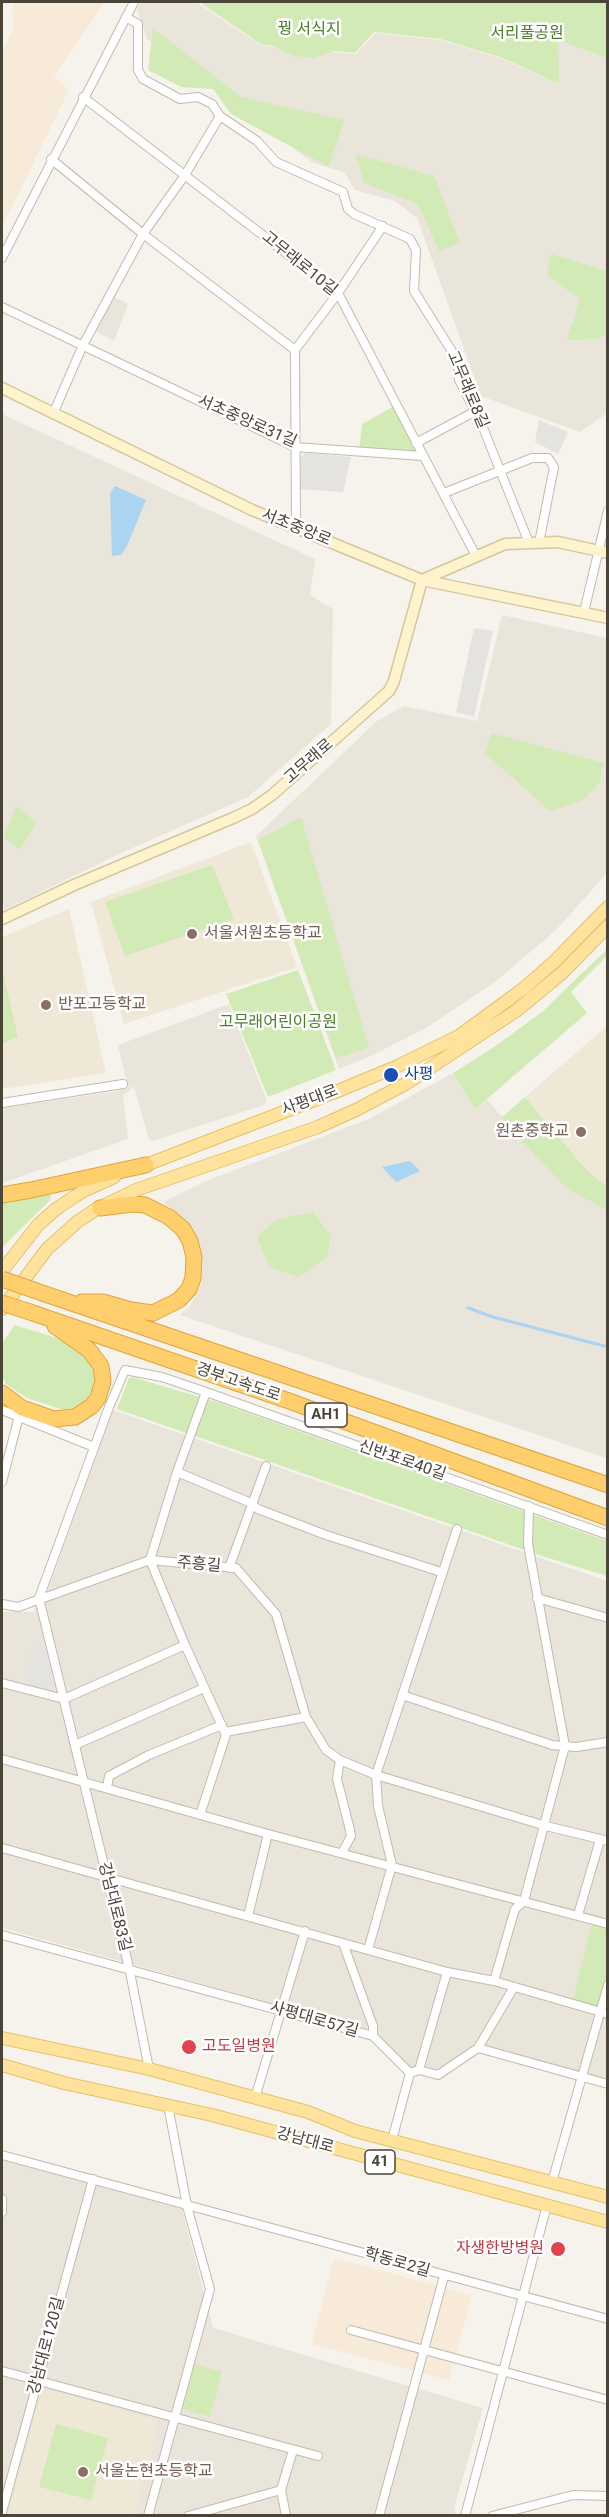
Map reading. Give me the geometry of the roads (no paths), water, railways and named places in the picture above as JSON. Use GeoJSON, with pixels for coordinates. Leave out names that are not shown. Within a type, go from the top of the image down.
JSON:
{"type":"FeatureCollection","features":[{"type":"Feature","properties":{"kind":"highway"},"geometry":{"type":"LineString","coordinates":[[2,1195],[146,1165]]}},
{"type":"Feature","properties":{"kind":"highway"},"geometry":{"type":"LineString","coordinates":[[70,1302],[103,1302],[131,1310],[153,1312],[175,1303],[191,1284],[194,1264],[192,1248],[186,1235],[175,1221],[145,1205],[132,1204],[100,1208]]}},
{"type":"Feature","properties":{"kind":"highway","name":"경부고속도로"},"geometry":{"type":"LineString","coordinates":[[2,1279],[608,1485]]}},
{"type":"Feature","properties":{"kind":"highway","name":"경부고속도로"},"geometry":{"type":"LineString","coordinates":[[2,1303],[289,1401],[608,1518]]}},
{"type":"Feature","properties":{"kind":"highway"},"geometry":{"type":"LineString","coordinates":[[2,1394],[22,1408],[60,1420],[84,1413],[98,1398],[103,1375],[95,1356],[37,1314]]}},
{"type":"Feature","properties":{"kind":"main road","name":"사평대로"},"geometry":{"type":"LineString","coordinates":[[2,1271],[38,1225],[70,1199],[100,1182],[333,1093],[417,1057],[459,1036],[539,975],[608,907]]}},
{"type":"Feature","properties":{"kind":"main road"},"geometry":{"type":"LineString","coordinates":[[2,1309],[47,1249],[77,1222],[136,1190],[318,1127],[408,1083],[524,1005],[562,973],[608,926]]}},
{"type":"Feature","properties":{"kind":"main road","name":"강남대로"},"geometry":{"type":"LineString","coordinates":[[2,2038],[149,2069],[308,2112],[354,2131],[608,2197]]}},
{"type":"Feature","properties":{"kind":"main road","name":"강남대로"},"geometry":{"type":"LineString","coordinates":[[2,2065],[64,2083],[168,2105],[608,2222]]}},
{"type":"Feature","properties":{"kind":"street"},"geometry":{"type":"LineString","coordinates":[[2,258],[51,159],[134,2]]}},
{"type":"Feature","properties":{"kind":"street","name":"고무래로8길"},"geometry":{"type":"LineString","coordinates":[[128,14],[138,24],[138,70],[143,79],[180,99],[198,98],[212,104],[220,116],[257,141],[276,162],[343,192],[348,209],[368,221],[410,239],[416,250],[414,291],[453,353],[458,367],[459,380],[534,543]]}},
{"type":"Feature","properties":{"kind":"street","name":"고무래로10길"},"geometry":{"type":"LineString","coordinates":[[83,97],[338,293],[476,556]]}},
{"type":"Feature","properties":{"kind":"street"},"geometry":{"type":"LineString","coordinates":[[53,414],[83,345],[143,234],[185,175],[220,116]]}},
{"type":"Feature","properties":{"kind":"street"},"geometry":{"type":"LineString","coordinates":[[51,159],[143,234],[295,350]]}},
{"type":"Feature","properties":{"kind":"street"},"geometry":{"type":"LineString","coordinates":[[296,528],[295,350],[338,293],[383,226]]}},
{"type":"Feature","properties":{"kind":"street","name":"서초중앙로31길"},"geometry":{"type":"LineString","coordinates":[[2,307],[295,447],[422,456]]}},
{"type":"Feature","properties":{"kind":"street","name":"서초중앙로"},"geometry":{"type":"LineString","coordinates":[[2,388],[252,510],[422,580],[608,618]]}},
{"type":"Feature","properties":{"kind":"street"},"geometry":{"type":"LineString","coordinates":[[416,443],[474,412]]}},
{"type":"Feature","properties":{"kind":"street"},"geometry":{"type":"LineString","coordinates":[[444,493],[532,458],[548,458],[554,467],[534,543]]}},
{"type":"Feature","properties":{"kind":"street"},"geometry":{"type":"LineString","coordinates":[[584,612],[603,552],[608,511]]}},
{"type":"Feature","properties":{"kind":"street"},"geometry":{"type":"LineString","coordinates":[[422,580],[505,544],[558,542],[603,552]]}},
{"type":"Feature","properties":{"kind":"street","name":"고무래로"},"geometry":{"type":"LineString","coordinates":[[2,919],[74,885],[233,818],[252,809],[272,795],[389,691],[394,681],[422,580]]}},
{"type":"Feature","properties":{"kind":"street"},"geometry":{"type":"LineString","coordinates":[[2,1103],[123,1084]]}},
{"type":"Feature","properties":{"kind":"street","name":"신반포로40길"},"geometry":{"type":"LineString","coordinates":[[94,1447],[125,1370],[162,1377],[206,1392],[608,1535]]}},
{"type":"Feature","properties":{"kind":"street"},"geometry":{"type":"LineString","coordinates":[[200,1815],[226,1735],[150,1560],[177,1472],[206,1392]]}},
{"type":"Feature","properties":{"kind":"street"},"geometry":{"type":"LineString","coordinates":[[2,1410],[94,1447],[39,1598]]}},
{"type":"Feature","properties":{"kind":"street"},"geometry":{"type":"LineString","coordinates":[[2,1482],[19,1416]]}},
{"type":"Feature","properties":{"kind":"street"},"geometry":{"type":"LineString","coordinates":[[229,1568],[266,1466]]}},
{"type":"Feature","properties":{"kind":"street"},"geometry":{"type":"LineString","coordinates":[[177,1472],[251,1503],[258,1509],[326,1535],[441,1572]]}},
{"type":"Feature","properties":{"kind":"street"},"geometry":{"type":"LineString","coordinates":[[494,1981],[515,1909],[524,1901],[546,1826],[565,1746],[528,1545],[528,1506]]}},
{"type":"Feature","properties":{"kind":"street"},"geometry":{"type":"LineString","coordinates":[[368,1950],[392,1865],[378,1806],[376,1775],[457,1529]]}},
{"type":"Feature","properties":{"kind":"street","name":"주흥길"},"geometry":{"type":"LineString","coordinates":[[2,1604],[18,1607],[150,1560],[236,1568],[276,1614],[306,1717],[320,1743],[340,1760],[376,1775],[546,1826],[604,1840],[578,1915]]}},
{"type":"Feature","properties":{"kind":"street","name":"강남대로83길"},"geometry":{"type":"LineString","coordinates":[[39,1598],[130,1972],[149,2069]]}},
{"type":"Feature","properties":{"kind":"street"},"geometry":{"type":"LineString","coordinates":[[537,1598],[608,1618]]}},
{"type":"Feature","properties":{"kind":"street"},"geometry":{"type":"LineString","coordinates":[[2,1683],[64,1699],[185,1645]]}},
{"type":"Feature","properties":{"kind":"street"},"geometry":{"type":"LineString","coordinates":[[75,1745],[204,1688]]}},
{"type":"Feature","properties":{"kind":"street"},"geometry":{"type":"LineString","coordinates":[[402,1695],[552,1745],[608,1742]]}},
{"type":"Feature","properties":{"kind":"street"},"geometry":{"type":"LineString","coordinates":[[107,1788],[109,1776],[144,1758],[223,1728],[306,1717]]}},
{"type":"Feature","properties":{"kind":"street"},"geometry":{"type":"LineString","coordinates":[[2,1759],[268,1834],[608,1924]]}},
{"type":"Feature","properties":{"kind":"street"},"geometry":{"type":"LineString","coordinates":[[340,1760],[337,1779],[351,1830],[351,1836],[342,1853]]}},
{"type":"Feature","properties":{"kind":"street"},"geometry":{"type":"LineString","coordinates":[[248,1916],[268,1834]]}},
{"type":"Feature","properties":{"kind":"street"},"geometry":{"type":"LineString","coordinates":[[2,1848],[447,1972],[494,1981],[604,2013]]}},
{"type":"Feature","properties":{"kind":"street"},"geometry":{"type":"LineString","coordinates":[[255,2098],[305,1931]]}},
{"type":"Feature","properties":{"kind":"street","name":"사평대로57길"},"geometry":{"type":"LineString","coordinates":[[2,1935],[130,1972],[142,1973],[373,2036],[410,2073]]}},
{"type":"Feature","properties":{"kind":"street"},"geometry":{"type":"LineString","coordinates":[[344,1943],[373,2026],[373,2036]]}},
{"type":"Feature","properties":{"kind":"street"},"geometry":{"type":"LineString","coordinates":[[419,2070],[447,1972]]}},
{"type":"Feature","properties":{"kind":"street"},"geometry":{"type":"LineString","coordinates":[[552,2182],[604,2013],[608,1984]]}},
{"type":"Feature","properties":{"kind":"street"},"geometry":{"type":"LineString","coordinates":[[392,2140],[410,2073],[419,2070],[438,2075],[477,2048],[514,1987]]}},
{"type":"Feature","properties":{"kind":"street"},"geometry":{"type":"LineString","coordinates":[[477,2048],[608,2084]]}},
{"type":"Feature","properties":{"kind":"street"},"geometry":{"type":"LineString","coordinates":[[149,2515],[210,2289],[187,2206],[168,2105]]}},
{"type":"Feature","properties":{"kind":"street","name":"학동로2길"},"geometry":{"type":"LineString","coordinates":[[2,2155],[608,2319]]}},
{"type":"Feature","properties":{"kind":"street","name":"강남대로120길"},"geometry":{"type":"LineString","coordinates":[[2,2512],[93,2179]]}},
{"type":"Feature","properties":{"kind":"street"},"geometry":{"type":"LineString","coordinates":[[2,2199],[2,2212]]}},
{"type":"Feature","properties":{"kind":"street"},"geometry":{"type":"LineString","coordinates":[[465,2516],[547,2205]]}},
{"type":"Feature","properties":{"kind":"street"},"geometry":{"type":"LineString","coordinates":[[379,2516],[444,2276]]}},
{"type":"Feature","properties":{"kind":"street"},"geometry":{"type":"LineString","coordinates":[[351,2330],[424,2352],[608,2400]]}},
{"type":"Feature","properties":{"kind":"street"},"geometry":{"type":"LineString","coordinates":[[2,2371],[318,2456]]}},
{"type":"Feature","properties":{"kind":"street"},"geometry":{"type":"LineString","coordinates":[[286,2516],[281,2490],[292,2450]]}},
{"type":"Feature","properties":{"kind":"street"},"geometry":{"type":"LineString","coordinates":[[188,2516],[281,2490]]}},
{"type":"Feature","properties":{"kind":"street"},"geometry":{"type":"LineString","coordinates":[[492,2516],[573,2495],[608,2496]]}},
{"type":"Feature","properties":{"kind":"water"},"geometry":{"type":"Polygon","coordinates":[[[115,486],[146,500],[127,546],[121,555],[112,556],[110,493],[115,486]]]}},
{"type":"Feature","properties":{"kind":"water"},"geometry":{"type":"Polygon","coordinates":[[[410,1161],[420,1171],[396,1182],[382,1167],[410,1161]]]}},
{"type":"Feature","properties":{"kind":"waterway"},"geometry":{"type":"LineString","coordinates":[[468,1308],[493,1317],[608,1347]]}},
{"type":"Feature","properties":{"kind":"place","name":"서울서원초등학교"},"geometry":{"type":"Point","coordinates":[192,934]}},
{"type":"Feature","properties":{"kind":"place","name":"반포고등학교"},"geometry":{"type":"Point","coordinates":[46,1005]}},
{"type":"Feature","properties":{"kind":"place","name":"사평"},"geometry":{"type":"Point","coordinates":[391,1075]}},
{"type":"Feature","properties":{"kind":"place","name":"원촌중학교"},"geometry":{"type":"Point","coordinates":[581,1132]}},
{"type":"Feature","properties":{"kind":"place","name":"고도일병원"},"geometry":{"type":"Point","coordinates":[189,2047]}},
{"type":"Feature","properties":{"kind":"place","name":"자생한방병원"},"geometry":{"type":"Point","coordinates":[558,2249]}},
{"type":"Feature","properties":{"kind":"place","name":"서울논현초등학교"},"geometry":{"type":"Point","coordinates":[83,2472]}},
{"type":"Feature","properties":{"kind":"park label","name":"꿩 서식지"},"geometry":{"type":"Point","coordinates":[309,30]}},
{"type":"Feature","properties":{"kind":"park label","name":"서리풀공원"},"geometry":{"type":"Point","coordinates":[527,34]}},
{"type":"Feature","properties":{"kind":"park label","name":"고무래어린이공원"},"geometry":{"type":"Point","coordinates":[278,1023]}}]}
